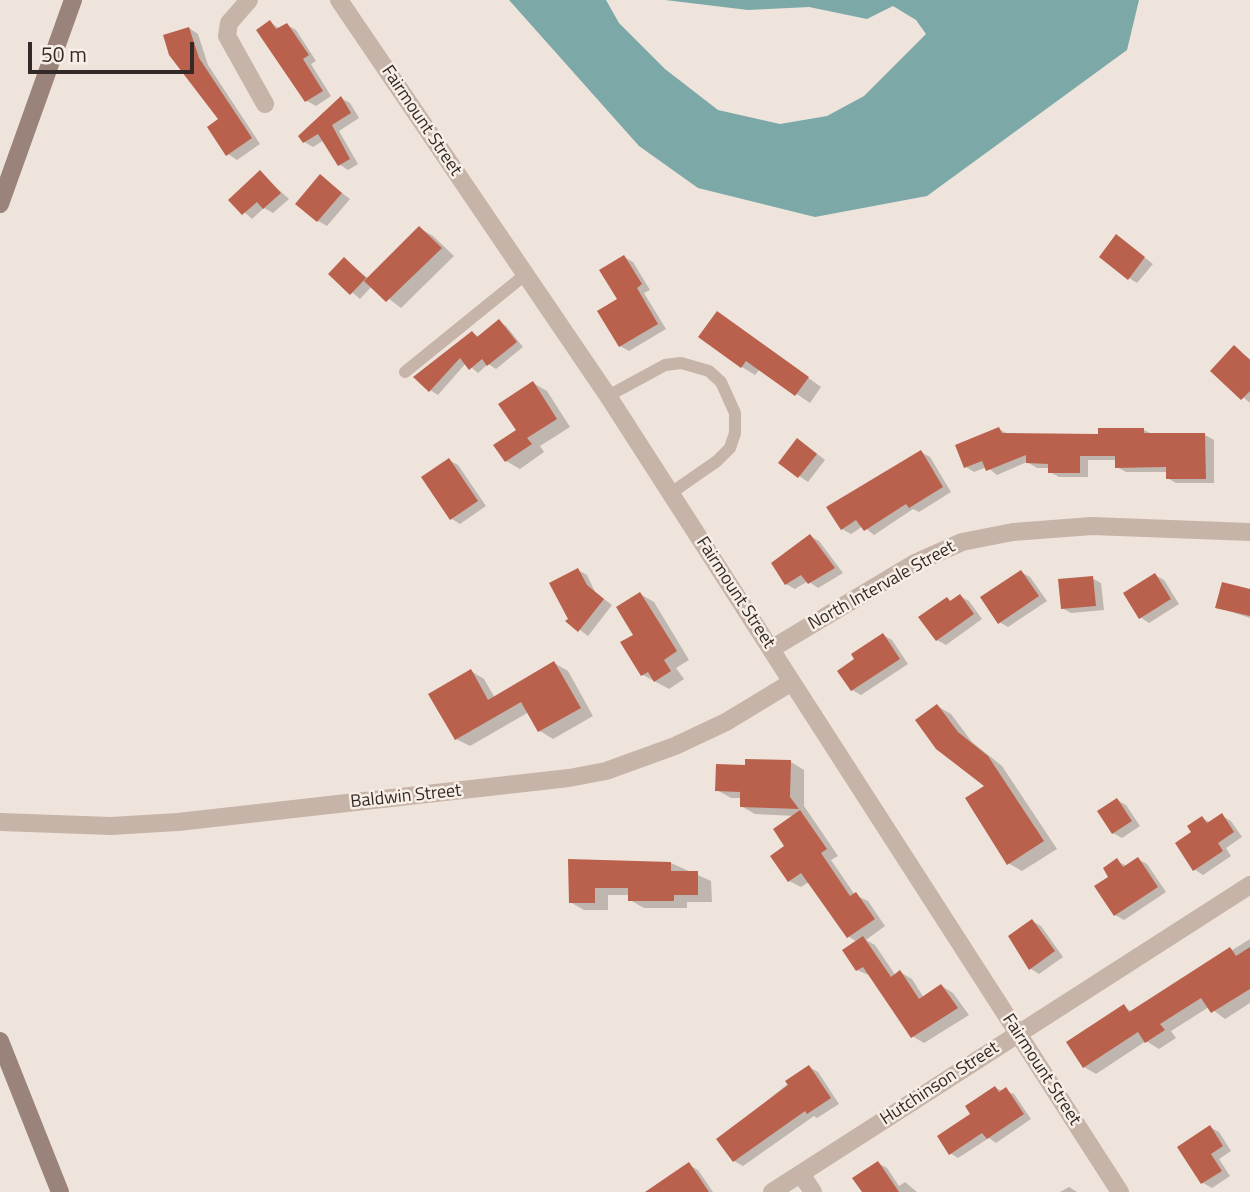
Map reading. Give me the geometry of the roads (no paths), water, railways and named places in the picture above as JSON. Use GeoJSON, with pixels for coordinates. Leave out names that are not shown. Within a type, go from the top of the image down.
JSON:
{"type":"FeatureCollection","features":[{"type":"Feature","properties":{"kind":"main road"},"geometry":{"type":"LineString","coordinates":[[0,204],[74,0]]}},
{"type":"Feature","properties":{"kind":"main road"},"geometry":{"type":"LineString","coordinates":[[0,1041],[60,1192]]}},
{"type":"Feature","properties":{"kind":"street"},"geometry":{"type":"LineString","coordinates":[[249,0],[232,18],[227,36],[265,104]]}},
{"type":"Feature","properties":{"kind":"street","name":"Fairmount Street"},"geometry":{"type":"LineString","coordinates":[[339,0],[608,396],[1121,1192]]}},
{"type":"Feature","properties":{"kind":"street","name":"North Intervale Street"},"geometry":{"type":"LineString","coordinates":[[771,649],[915,563],[962,542],[1013,532],[1092,526],[1250,532]]}},
{"type":"Feature","properties":{"kind":"street","name":"Baldwin Street"},"geometry":{"type":"LineString","coordinates":[[5,822],[111,826],[178,822],[582,776],[632,762],[689,740],[792,682]]}},
{"type":"Feature","properties":{"kind":"street","name":"Hutchinson Street"},"geometry":{"type":"LineString","coordinates":[[772,1192],[1250,885]]}},
{"type":"Feature","properties":{"kind":"street"},"geometry":{"type":"LineString","coordinates":[[801,1174],[813,1192]]}},
{"type":"Feature","properties":{"kind":"lane"},"geometry":{"type":"LineString","coordinates":[[405,372],[526,274]]}},
{"type":"Feature","properties":{"kind":"lane"},"geometry":{"type":"LineString","coordinates":[[608,396],[666,365],[681,363],[709,371],[721,382],[735,413],[735,433],[730,448],[717,461],[671,493]]}},
{"type":"Feature","properties":{"kind":"water"},"geometry":{"type":"Polygon","coordinates":[[[509,0],[606,0],[619,23],[665,69],[718,110],[780,124],[827,116],[864,96],[926,34],[916,20],[893,6],[867,19],[809,7],[748,10],[665,0],[1139,0],[1127,50],[927,196],[815,217],[698,188],[639,146],[509,0]]]}}]}
